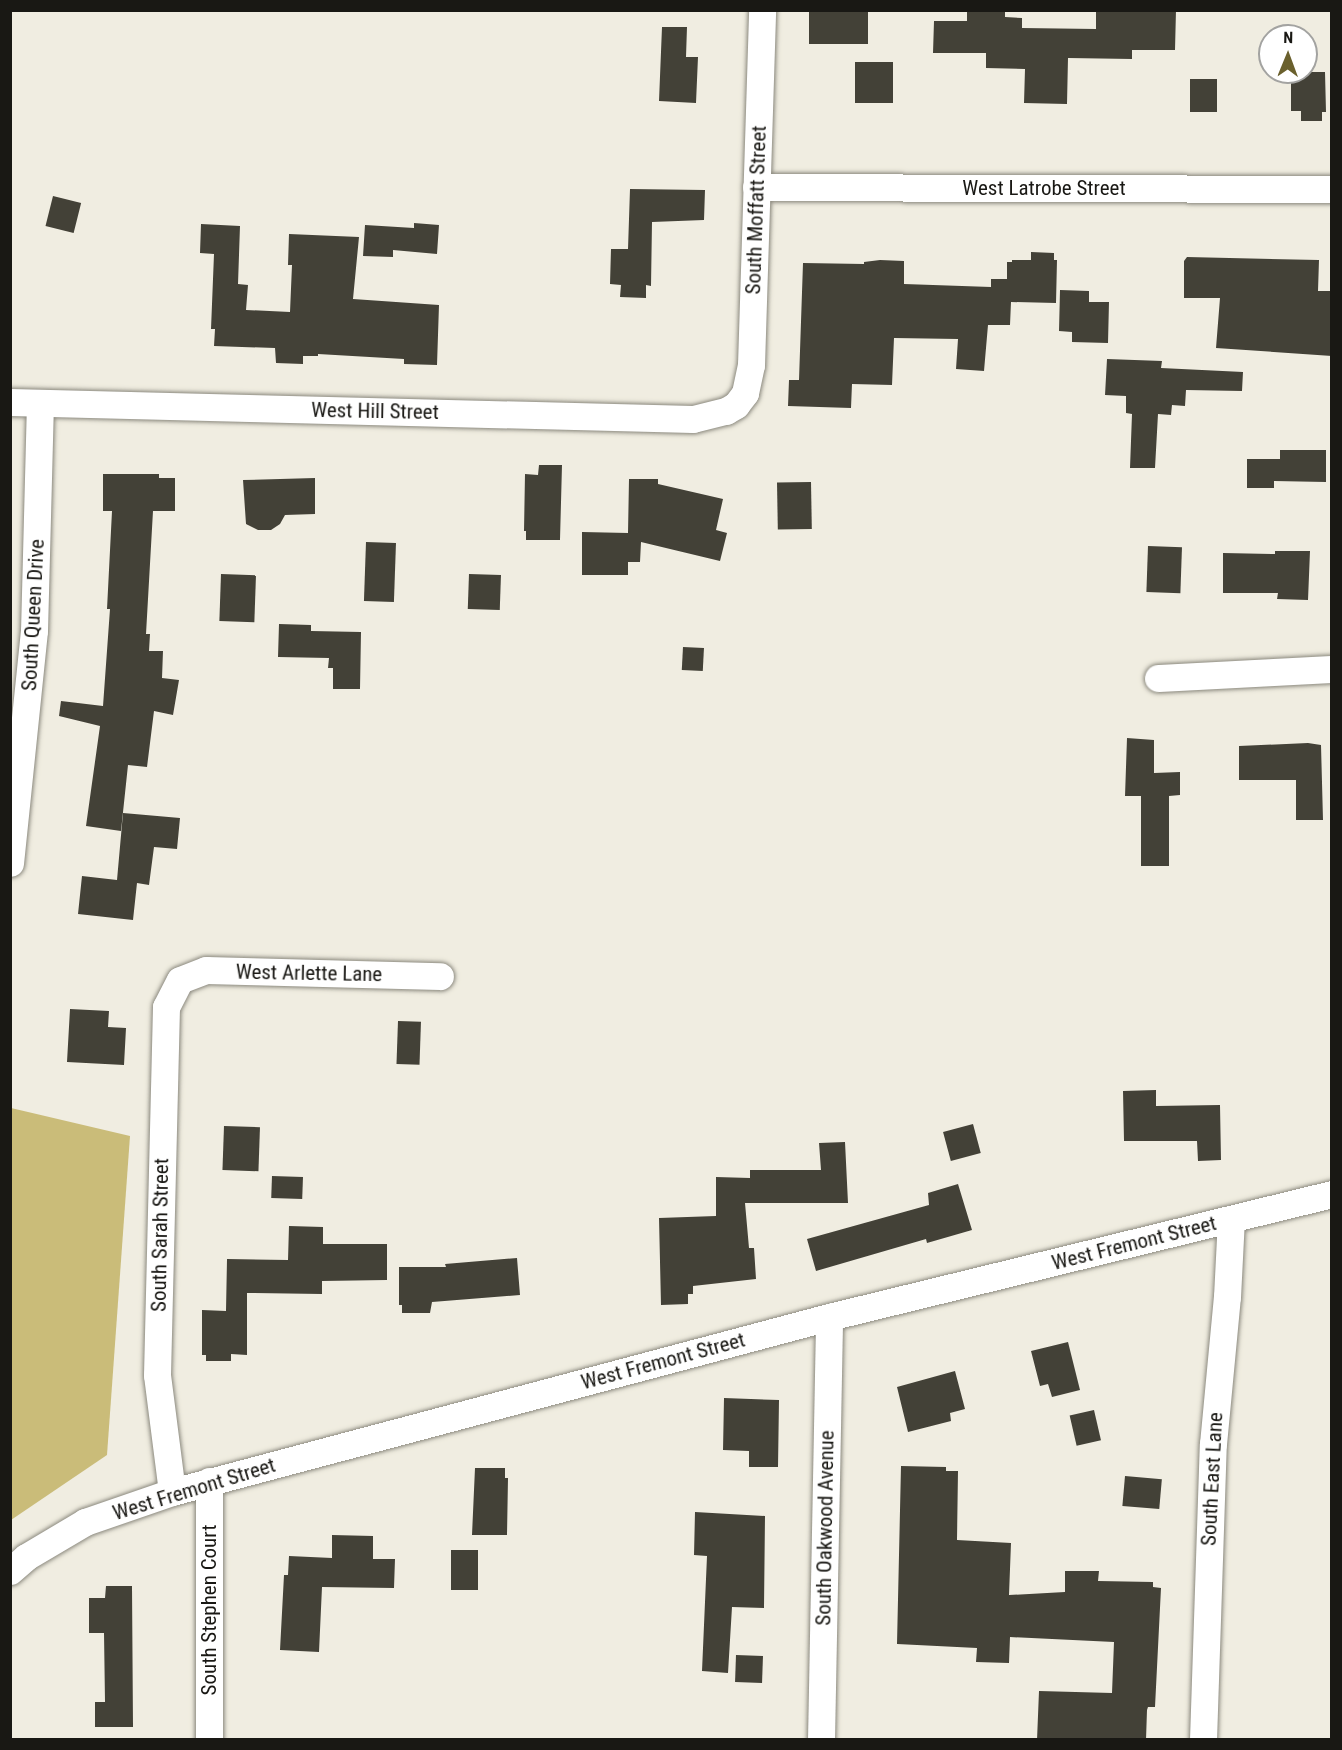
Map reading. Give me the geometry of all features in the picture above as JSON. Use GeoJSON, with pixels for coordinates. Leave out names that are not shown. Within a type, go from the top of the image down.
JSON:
{"type":"FeatureCollection","features":[{"type":"Feature","properties":{"kind":"street","name":"South Moffatt Street"},"geometry":{"type":"LineString","coordinates":[[736,405],[745,393],[751,365],[762,10]]}},
{"type":"Feature","properties":{"kind":"street","name":"West Latrobe Street"},"geometry":{"type":"LineString","coordinates":[[756,187],[1332,189]]}},
{"type":"Feature","properties":{"kind":"street","name":"West Hill Street"},"geometry":{"type":"LineString","coordinates":[[10,402],[693,419],[718,414],[736,405]]}},
{"type":"Feature","properties":{"kind":"street","name":"South Queen Drive"},"geometry":{"type":"LineString","coordinates":[[10,863],[34,631],[40,403]]}},
{"type":"Feature","properties":{"kind":"street"},"geometry":{"type":"LineString","coordinates":[[1158,678],[1332,669]]}},
{"type":"Feature","properties":{"kind":"street","name":"West Arlette Lane"},"geometry":{"type":"LineString","coordinates":[[180,980],[206,970],[440,976]]}},
{"type":"Feature","properties":{"kind":"street","name":"South Sarah Street"},"geometry":{"type":"LineString","coordinates":[[172,1492],[157,1375],[166,1007],[180,980]]}},
{"type":"Feature","properties":{"kind":"street","name":"West Fremont Street"},"geometry":{"type":"LineString","coordinates":[[10,1570],[26,1557],[85,1522],[209,1481],[830,1317],[1332,1194]]}},
{"type":"Feature","properties":{"kind":"street","name":"South East Lane"},"geometry":{"type":"LineString","coordinates":[[1203,1740],[1213,1444],[1227,1297],[1231,1220]]}},
{"type":"Feature","properties":{"kind":"street","name":"South Oakwood Avenue"},"geometry":{"type":"LineString","coordinates":[[821,1740],[830,1317]]}},
{"type":"Feature","properties":{"kind":"street","name":"South Stephen Court"},"geometry":{"type":"LineString","coordinates":[[209,1481],[209,1740]]}},
{"type":"Feature","properties":{"kind":"shaded area"},"geometry":{"type":"Polygon","coordinates":[[[11,1108],[130,1136],[107,1455],[11,1520],[11,1108]]]}},
{"type":"Feature","properties":{"kind":"building"},"geometry":{"type":"Polygon","coordinates":[[[809,10],[868,10],[868,44],[809,44],[809,10]]]}},
{"type":"Feature","properties":{"kind":"building"},"geometry":{"type":"Polygon","coordinates":[[[967,10],[1005,10],[1005,17],[1022,18],[1022,28],[1096,29],[1096,10],[1176,10],[1175,50],[1132,50],[1132,59],[1068,58],[1067,104],[1024,103],[1025,69],[986,68],[986,53],[933,53],[934,21],[967,21],[967,10]]]}},
{"type":"Feature","properties":{"kind":"building"},"geometry":{"type":"Polygon","coordinates":[[[662,27],[687,27],[686,57],[698,57],[696,103],[659,101],[662,27]]]}},
{"type":"Feature","properties":{"kind":"building"},"geometry":{"type":"Polygon","coordinates":[[[855,62],[893,62],[893,103],[855,103],[855,62]]]}},
{"type":"Feature","properties":{"kind":"building"},"geometry":{"type":"Polygon","coordinates":[[[1318,72],[1325,72],[1326,112],[1322,112],[1322,121],[1301,121],[1301,111],[1291,111],[1291,84],[1318,84],[1318,72]]]}},
{"type":"Feature","properties":{"kind":"building"},"geometry":{"type":"Polygon","coordinates":[[[1190,79],[1217,79],[1217,112],[1190,112],[1190,79]]]}},
{"type":"Feature","properties":{"kind":"building"},"geometry":{"type":"Polygon","coordinates":[[[630,189],[705,190],[704,220],[652,222],[651,286],[646,285],[646,298],[620,297],[621,285],[610,284],[611,249],[628,249],[630,189]]]}},
{"type":"Feature","properties":{"kind":"building"},"geometry":{"type":"Polygon","coordinates":[[[53,196],[81,203],[74,233],[46,226],[53,196]]]}},
{"type":"Feature","properties":{"kind":"building"},"geometry":{"type":"Polygon","coordinates":[[[414,223],[439,225],[437,254],[393,250],[393,257],[363,256],[365,225],[414,228],[414,223]]]}},
{"type":"Feature","properties":{"kind":"building"},"geometry":{"type":"Polygon","coordinates":[[[201,224],[240,226],[238,284],[248,285],[246,310],[290,312],[292,265],[288,265],[289,234],[359,237],[353,299],[439,305],[437,365],[404,364],[404,359],[318,354],[318,356],[303,356],[303,364],[276,363],[275,348],[214,346],[215,329],[211,329],[214,254],[200,253],[201,224]]]}},
{"type":"Feature","properties":{"kind":"building"},"geometry":{"type":"Polygon","coordinates":[[[1031,252],[1054,253],[1054,260],[1057,260],[1056,303],[1011,302],[1010,325],[988,325],[984,371],[956,369],[958,339],[894,338],[892,385],[852,384],[851,408],[788,406],[789,380],[799,380],[803,263],[864,264],[864,262],[880,260],[904,261],[904,284],[991,287],[991,279],[1007,279],[1007,262],[1031,260],[1031,252]]]}},
{"type":"Feature","properties":{"kind":"building"},"geometry":{"type":"Polygon","coordinates":[[[1187,257],[1319,260],[1318,291],[1332,291],[1332,356],[1216,348],[1220,298],[1184,298],[1184,261],[1187,257]]]}},
{"type":"Feature","properties":{"kind":"building"},"geometry":{"type":"Polygon","coordinates":[[[1060,290],[1089,291],[1089,302],[1109,302],[1108,343],[1072,342],[1072,332],[1059,331],[1060,290]]]}},
{"type":"Feature","properties":{"kind":"building"},"geometry":{"type":"Polygon","coordinates":[[[1107,359],[1162,361],[1161,368],[1243,372],[1242,391],[1186,390],[1185,406],[1172,405],[1171,415],[1158,414],[1155,468],[1130,468],[1132,414],[1126,413],[1126,396],[1105,395],[1107,359]]]}},
{"type":"Feature","properties":{"kind":"building"},"geometry":{"type":"Polygon","coordinates":[[[1280,450],[1326,450],[1326,482],[1274,481],[1274,488],[1247,488],[1247,459],[1280,459],[1280,450]]]}},
{"type":"Feature","properties":{"kind":"building"},"geometry":{"type":"Polygon","coordinates":[[[539,465],[562,465],[560,540],[526,540],[526,531],[524,531],[525,474],[538,475],[539,465]]]}},
{"type":"Feature","properties":{"kind":"building"},"geometry":{"type":"Polygon","coordinates":[[[103,474],[159,474],[159,478],[175,478],[175,511],[153,511],[146,634],[150,634],[149,651],[163,651],[162,678],[179,680],[173,715],[154,711],[147,767],[128,765],[121,831],[86,826],[100,726],[59,716],[61,701],[103,706],[110,609],[107,609],[112,511],[103,511],[103,474]]]}},
{"type":"Feature","properties":{"kind":"building"},"geometry":{"type":"Polygon","coordinates":[[[315,478],[315,514],[285,515],[280,524],[271,530],[258,530],[246,524],[243,480],[315,478]]]}},
{"type":"Feature","properties":{"kind":"building"},"geometry":{"type":"Polygon","coordinates":[[[629,479],[658,479],[658,484],[723,499],[716,530],[727,533],[720,561],[641,542],[640,562],[628,562],[628,575],[582,575],[582,532],[628,533],[629,479]]]}},
{"type":"Feature","properties":{"kind":"building"},"geometry":{"type":"Polygon","coordinates":[[[811,482],[812,529],[778,530],[777,483],[811,482]]]}},
{"type":"Feature","properties":{"kind":"building"},"geometry":{"type":"Polygon","coordinates":[[[366,542],[396,543],[394,602],[364,601],[366,542]]]}},
{"type":"Feature","properties":{"kind":"building"},"geometry":{"type":"Polygon","coordinates":[[[1148,546],[1182,547],[1180,593],[1146,592],[1148,546]]]}},
{"type":"Feature","properties":{"kind":"building"},"geometry":{"type":"Polygon","coordinates":[[[1275,551],[1310,551],[1308,600],[1277,599],[1278,593],[1223,593],[1223,553],[1275,554],[1275,551]]]}},
{"type":"Feature","properties":{"kind":"building"},"geometry":{"type":"Polygon","coordinates":[[[221,574],[256,575],[254,622],[219,621],[221,574]]]}},
{"type":"Feature","properties":{"kind":"building"},"geometry":{"type":"Polygon","coordinates":[[[469,574],[501,575],[500,610],[468,609],[469,574]]]}},
{"type":"Feature","properties":{"kind":"building"},"geometry":{"type":"Polygon","coordinates":[[[279,624],[311,625],[311,631],[361,632],[360,689],[333,689],[333,668],[328,668],[329,658],[278,657],[279,624]]]}},
{"type":"Feature","properties":{"kind":"building"},"geometry":{"type":"Polygon","coordinates":[[[683,647],[704,648],[703,671],[682,670],[683,647]]]}},
{"type":"Feature","properties":{"kind":"building"},"geometry":{"type":"Polygon","coordinates":[[[1127,738],[1154,740],[1154,773],[1180,772],[1180,795],[1169,796],[1169,866],[1141,866],[1141,796],[1125,796],[1127,738]]]}},
{"type":"Feature","properties":{"kind":"building"},"geometry":{"type":"Polygon","coordinates":[[[1308,743],[1321,745],[1323,820],[1296,820],[1296,780],[1239,780],[1239,746],[1308,743]]]}},
{"type":"Feature","properties":{"kind":"building"},"geometry":{"type":"Polygon","coordinates":[[[123,813],[180,818],[177,849],[154,847],[149,885],[137,883],[133,920],[78,914],[82,876],[117,880],[123,813]]]}},
{"type":"Feature","properties":{"kind":"building"},"geometry":{"type":"Polygon","coordinates":[[[70,1009],[109,1011],[108,1027],[126,1028],[124,1065],[67,1062],[70,1009]]]}},
{"type":"Feature","properties":{"kind":"building"},"geometry":{"type":"Polygon","coordinates":[[[398,1021],[421,1022],[419,1065],[396,1064],[398,1021]]]}},
{"type":"Feature","properties":{"kind":"building"},"geometry":{"type":"Polygon","coordinates":[[[1156,1090],[1156,1106],[1220,1105],[1221,1160],[1198,1161],[1197,1141],[1124,1141],[1123,1091],[1156,1090]]]}},
{"type":"Feature","properties":{"kind":"building"},"geometry":{"type":"Polygon","coordinates":[[[973,1124],[981,1153],[951,1161],[943,1132],[973,1124]]]}},
{"type":"Feature","properties":{"kind":"building"},"geometry":{"type":"Polygon","coordinates":[[[224,1126],[260,1127],[258,1171],[222,1170],[224,1126]]]}},
{"type":"Feature","properties":{"kind":"building"},"geometry":{"type":"Polygon","coordinates":[[[845,1142],[848,1203],[745,1203],[749,1248],[754,1248],[756,1279],[693,1286],[693,1294],[688,1294],[688,1304],[661,1305],[659,1218],[716,1216],[716,1177],[750,1178],[750,1170],[821,1170],[819,1143],[845,1142]]]}},
{"type":"Feature","properties":{"kind":"building"},"geometry":{"type":"Polygon","coordinates":[[[272,1176],[303,1177],[302,1199],[271,1198],[272,1176]]]}},
{"type":"Feature","properties":{"kind":"building"},"geometry":{"type":"Polygon","coordinates":[[[958,1184],[972,1230],[927,1243],[926,1239],[816,1271],[807,1239],[929,1205],[928,1193],[958,1184]]]}},
{"type":"Feature","properties":{"kind":"building"},"geometry":{"type":"Polygon","coordinates":[[[289,1226],[323,1227],[323,1244],[387,1244],[387,1280],[322,1281],[322,1294],[247,1293],[247,1355],[231,1354],[231,1361],[206,1361],[206,1355],[202,1355],[202,1310],[226,1311],[227,1259],[288,1260],[289,1226]]]}},
{"type":"Feature","properties":{"kind":"building"},"geometry":{"type":"Polygon","coordinates":[[[517,1258],[520,1295],[432,1302],[430,1313],[402,1313],[402,1305],[399,1305],[399,1267],[446,1267],[445,1264],[517,1258]]]}},
{"type":"Feature","properties":{"kind":"building"},"geometry":{"type":"Polygon","coordinates":[[[1068,1342],[1080,1390],[1052,1397],[1048,1384],[1040,1386],[1031,1351],[1068,1342]]]}},
{"type":"Feature","properties":{"kind":"building"},"geometry":{"type":"Polygon","coordinates":[[[955,1371],[965,1409],[950,1413],[951,1421],[908,1432],[897,1387],[955,1371]]]}},
{"type":"Feature","properties":{"kind":"building"},"geometry":{"type":"Polygon","coordinates":[[[724,1398],[779,1400],[778,1467],[749,1467],[749,1451],[723,1450],[724,1398]]]}},
{"type":"Feature","properties":{"kind":"building"},"geometry":{"type":"Polygon","coordinates":[[[1094,1410],[1101,1440],[1077,1446],[1070,1416],[1094,1410]]]}},
{"type":"Feature","properties":{"kind":"building"},"geometry":{"type":"Polygon","coordinates":[[[901,1466],[946,1467],[946,1471],[958,1471],[957,1540],[1011,1543],[1009,1595],[1065,1592],[1065,1571],[1099,1571],[1098,1581],[1153,1582],[1153,1587],[1161,1588],[1155,1707],[1148,1707],[1147,1710],[1146,1740],[1037,1740],[1039,1691],[1112,1693],[1114,1642],[1010,1637],[1009,1663],[976,1662],[977,1648],[897,1644],[901,1466]]]}},
{"type":"Feature","properties":{"kind":"building"},"geometry":{"type":"Polygon","coordinates":[[[475,1468],[505,1468],[505,1478],[508,1478],[507,1535],[472,1535],[475,1468]]]}},
{"type":"Feature","properties":{"kind":"building"},"geometry":{"type":"Polygon","coordinates":[[[1125,1476],[1162,1479],[1159,1509],[1122,1506],[1125,1476]]]}},
{"type":"Feature","properties":{"kind":"building"},"geometry":{"type":"Polygon","coordinates":[[[695,1512],[765,1516],[764,1608],[732,1607],[728,1673],[702,1671],[707,1556],[694,1555],[695,1512]]]}},
{"type":"Feature","properties":{"kind":"building"},"geometry":{"type":"Polygon","coordinates":[[[332,1535],[373,1536],[373,1559],[395,1559],[394,1588],[322,1587],[319,1652],[280,1650],[284,1575],[288,1575],[289,1556],[332,1558],[332,1535]]]}},
{"type":"Feature","properties":{"kind":"building"},"geometry":{"type":"Polygon","coordinates":[[[451,1550],[478,1550],[478,1590],[451,1590],[451,1550]]]}},
{"type":"Feature","properties":{"kind":"building"},"geometry":{"type":"Polygon","coordinates":[[[106,1586],[132,1586],[133,1727],[95,1727],[95,1702],[105,1702],[104,1633],[89,1633],[89,1598],[105,1598],[106,1586]]]}},
{"type":"Feature","properties":{"kind":"building"},"geometry":{"type":"Polygon","coordinates":[[[736,1655],[763,1656],[762,1683],[735,1682],[736,1655]]]}}]}
